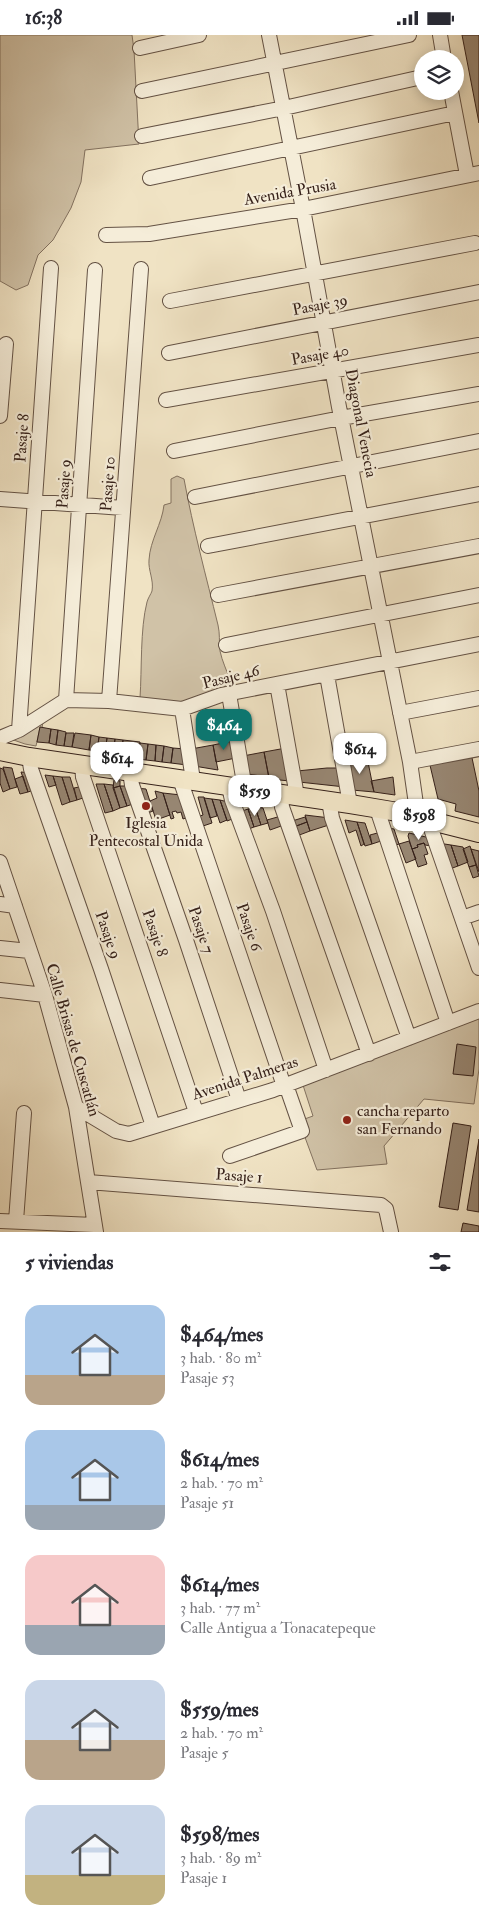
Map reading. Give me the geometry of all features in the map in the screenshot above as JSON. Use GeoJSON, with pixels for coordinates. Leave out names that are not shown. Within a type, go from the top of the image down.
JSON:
{"type":"FeatureCollection","features":[{"type":"Feature","properties":{"kind":"main road"},"geometry":{"type":"LineString","coordinates":[[0,751],[29,757],[350,804],[479,833]]}},
{"type":"Feature","properties":{"kind":"street"},"geometry":{"type":"LineString","coordinates":[[140,48],[199,35]]}},
{"type":"Feature","properties":{"kind":"street","name":"Diagonal Venecia"},"geometry":{"type":"LineString","coordinates":[[269,35],[341,418],[423,819]]}},
{"type":"Feature","properties":{"kind":"street"},"geometry":{"type":"LineString","coordinates":[[142,91],[409,35]]}},
{"type":"Feature","properties":{"kind":"street"},"geometry":{"type":"LineString","coordinates":[[440,35],[442,50]]}},
{"type":"Feature","properties":{"kind":"street"},"geometry":{"type":"LineString","coordinates":[[142,136],[284,108],[414,79]]}},
{"type":"Feature","properties":{"kind":"street"},"geometry":{"type":"LineString","coordinates":[[452,100],[473,174]]}},
{"type":"Feature","properties":{"kind":"street"},"geometry":{"type":"LineString","coordinates":[[150,178],[455,113]]}},
{"type":"Feature","properties":{"kind":"street","name":"Avenida Prusia"},"geometry":{"type":"LineString","coordinates":[[106,235],[149,234],[303,209],[473,174]]}},
{"type":"Feature","properties":{"kind":"street"},"geometry":{"type":"LineString","coordinates":[[170,301],[475,243]]}},
{"type":"Feature","properties":{"kind":"street","name":"Pasaje 8"},"geometry":{"type":"LineString","coordinates":[[19,730],[51,268]]}},
{"type":"Feature","properties":{"kind":"street","name":"Pasaje 10"},"geometry":{"type":"LineString","coordinates":[[109,701],[141,269]]}},
{"type":"Feature","properties":{"kind":"street","name":"Pasaje 9"},"geometry":{"type":"LineString","coordinates":[[66,701],[95,270]]}},
{"type":"Feature","properties":{"kind":"street","name":"Pasaje 39"},"geometry":{"type":"LineString","coordinates":[[169,353],[479,292]]}},
{"type":"Feature","properties":{"kind":"street"},"geometry":{"type":"LineString","coordinates":[[0,416],[6,344]]}},
{"type":"Feature","properties":{"kind":"street","name":"Pasaje 40"},"geometry":{"type":"LineString","coordinates":[[166,400],[479,345]]}},
{"type":"Feature","properties":{"kind":"street"},"geometry":{"type":"LineString","coordinates":[[174,451],[341,418],[479,394]]}},
{"type":"Feature","properties":{"kind":"street"},"geometry":{"type":"LineString","coordinates":[[195,497],[479,441]]}},
{"type":"Feature","properties":{"kind":"street"},"geometry":{"type":"LineString","coordinates":[[208,546],[479,494]]}},
{"type":"Feature","properties":{"kind":"street"},"geometry":{"type":"LineString","coordinates":[[0,499],[123,508]]}},
{"type":"Feature","properties":{"kind":"street"},"geometry":{"type":"LineString","coordinates":[[218,595],[479,546]]}},
{"type":"Feature","properties":{"kind":"street"},"geometry":{"type":"LineString","coordinates":[[226,645],[479,595]]}},
{"type":"Feature","properties":{"kind":"street","name":"Pasaje 46"},"geometry":{"type":"LineString","coordinates":[[66,701],[109,701],[182,709],[228,694],[479,644]]}},
{"type":"Feature","properties":{"kind":"street"},"geometry":{"type":"LineString","coordinates":[[327,675],[350,804]]}},
{"type":"Feature","properties":{"kind":"street"},"geometry":{"type":"LineString","coordinates":[[277,684],[289,795],[282,807],[369,1054]]}},
{"type":"Feature","properties":{"kind":"street"},"geometry":{"type":"LineString","coordinates":[[228,694],[237,788],[232,800],[273,911],[326,1070]]}},
{"type":"Feature","properties":{"kind":"street"},"geometry":{"type":"LineString","coordinates":[[400,713],[479,698]]}},
{"type":"Feature","properties":{"kind":"street"},"geometry":{"type":"LineString","coordinates":[[0,738],[19,730],[66,701]]}},
{"type":"Feature","properties":{"kind":"street","name":"Pasaje 6"},"geometry":{"type":"LineString","coordinates":[[182,709],[186,780],[285,1085],[302,1131],[230,1156]]}},
{"type":"Feature","properties":{"kind":"street"},"geometry":{"type":"LineString","coordinates":[[410,762],[479,749]]}},
{"type":"Feature","properties":{"kind":"street","name":"Pasaje 9"},"geometry":{"type":"LineString","coordinates":[[29,757],[31,769],[101,969],[153,1126]]}},
{"type":"Feature","properties":{"kind":"street","name":"Pasaje 8"},"geometry":{"type":"LineString","coordinates":[[82,765],[84,777],[196,1112]]}},
{"type":"Feature","properties":{"kind":"street","name":"Pasaje 7"},"geometry":{"type":"LineString","coordinates":[[130,772],[132,785],[239,1100]]}},
{"type":"Feature","properties":{"kind":"street"},"geometry":{"type":"LineString","coordinates":[[328,801],[332,818],[409,1038]]}},
{"type":"Feature","properties":{"kind":"street"},"geometry":{"type":"LineString","coordinates":[[377,809],[448,1023]]}},
{"type":"Feature","properties":{"kind":"street"},"geometry":{"type":"LineString","coordinates":[[423,819],[478,964]]}},
{"type":"Feature","properties":{"kind":"street","name":"Calle Brisas de Cuscatlán"},"geometry":{"type":"LineString","coordinates":[[0,862],[44,995],[76,1107],[95,1228]]}},
{"type":"Feature","properties":{"kind":"street"},"geometry":{"type":"LineString","coordinates":[[0,904],[15,906]]}},
{"type":"Feature","properties":{"kind":"street"},"geometry":{"type":"LineString","coordinates":[[462,918],[479,912]]}},
{"type":"Feature","properties":{"kind":"street"},"geometry":{"type":"LineString","coordinates":[[0,948],[29,951]]}},
{"type":"Feature","properties":{"kind":"street"},"geometry":{"type":"LineString","coordinates":[[0,990],[44,995]]}},
{"type":"Feature","properties":{"kind":"street","name":"Avenida Palmeras"},"geometry":{"type":"LineString","coordinates":[[76,1107],[116,1131],[129,1134],[285,1085],[479,1011]]}},
{"type":"Feature","properties":{"kind":"street"},"geometry":{"type":"LineString","coordinates":[[16,1221],[24,1113]]}},
{"type":"Feature","properties":{"kind":"street","name":"Pasaje 1"},"geometry":{"type":"LineString","coordinates":[[88,1182],[381,1205],[386,1209],[391,1232]]}},
{"type":"Feature","properties":{"kind":"street"},"geometry":{"type":"LineString","coordinates":[[0,1221],[95,1228]]}},
{"type":"Feature","properties":{"kind":"shaded area"},"geometry":{"type":"Polygon","coordinates":[[[0,35],[132,35],[134,50],[139,144],[85,150],[81,182],[71,208],[53,240],[38,255],[28,285],[16,290],[0,281],[0,35]]]}},
{"type":"Feature","properties":{"kind":"shaded area"},"geometry":{"type":"Polygon","coordinates":[[[177,476],[184,479],[218,625],[220,651],[230,680],[221,691],[190,705],[140,698],[143,624],[147,602],[152,591],[149,564],[150,553],[164,505],[171,503],[171,479],[177,476]]]}},
{"type":"Feature","properties":{"kind":"shaded area"},"geometry":{"type":"Polygon","coordinates":[[[44,715],[36,746],[5,737],[44,715]]]}},
{"type":"Feature","properties":{"kind":"shaded area"},"geometry":{"type":"Polygon","coordinates":[[[479,1011],[479,1069],[474,1104],[424,1099],[384,1146],[387,1164],[317,1170],[299,1121],[313,1116],[301,1079],[479,1011]]]}},
{"type":"Feature","properties":{"kind":"building"},"geometry":{"type":"Polygon","coordinates":[[[462,35],[479,35],[479,123],[462,35]]]}},
{"type":"Feature","properties":{"kind":"building"},"geometry":{"type":"Polygon","coordinates":[[[40,727],[51,729],[49,743],[37,742],[40,727]]]}},
{"type":"Feature","properties":{"kind":"building"},"geometry":{"type":"Polygon","coordinates":[[[51,729],[58,730],[56,745],[49,743],[51,729]]]}},
{"type":"Feature","properties":{"kind":"building"},"geometry":{"type":"Polygon","coordinates":[[[58,730],[66,732],[64,746],[56,745],[58,730]]]}},
{"type":"Feature","properties":{"kind":"building"},"geometry":{"type":"Polygon","coordinates":[[[66,733],[74,733],[72,747],[64,746],[66,733]]]}},
{"type":"Feature","properties":{"kind":"building"},"geometry":{"type":"Polygon","coordinates":[[[75,733],[91,735],[89,750],[72,747],[75,733]]]}},
{"type":"Feature","properties":{"kind":"building"},"geometry":{"type":"Polygon","coordinates":[[[91,735],[99,737],[97,751],[89,750],[91,735]]]}},
{"type":"Feature","properties":{"kind":"building"},"geometry":{"type":"Polygon","coordinates":[[[99,737],[107,738],[105,752],[97,751],[99,737]]]}},
{"type":"Feature","properties":{"kind":"building"},"geometry":{"type":"Polygon","coordinates":[[[107,738],[115,739],[113,754],[105,753],[107,738]]]}},
{"type":"Feature","properties":{"kind":"building"},"geometry":{"type":"Polygon","coordinates":[[[115,739],[123,740],[121,757],[113,756],[115,739]]]}},
{"type":"Feature","properties":{"kind":"building"},"geometry":{"type":"Polygon","coordinates":[[[123,740],[140,742],[138,759],[121,757],[123,740]]]}},
{"type":"Feature","properties":{"kind":"building"},"geometry":{"type":"Polygon","coordinates":[[[233,741],[236,758],[216,762],[213,745],[233,741]]]}},
{"type":"Feature","properties":{"kind":"building"},"geometry":{"type":"Polygon","coordinates":[[[140,743],[148,744],[146,760],[138,759],[140,743]]]}},
{"type":"Feature","properties":{"kind":"building"},"geometry":{"type":"Polygon","coordinates":[[[148,744],[156,745],[155,761],[146,760],[148,744]]]}},
{"type":"Feature","properties":{"kind":"building"},"geometry":{"type":"Polygon","coordinates":[[[156,745],[164,746],[162,762],[155,761],[156,745]]]}},
{"type":"Feature","properties":{"kind":"building"},"geometry":{"type":"Polygon","coordinates":[[[213,745],[218,770],[194,766],[191,749],[213,745]]]}},
{"type":"Feature","properties":{"kind":"building"},"geometry":{"type":"Polygon","coordinates":[[[164,746],[173,748],[171,763],[162,762],[164,746]]]}},
{"type":"Feature","properties":{"kind":"building"},"geometry":{"type":"Polygon","coordinates":[[[173,748],[185,749],[187,765],[171,763],[173,748]]]}},
{"type":"Feature","properties":{"kind":"building"},"geometry":{"type":"Polygon","coordinates":[[[286,748],[290,781],[269,779],[264,752],[286,748]]]}},
{"type":"Feature","properties":{"kind":"building"},"geometry":{"type":"Polygon","coordinates":[[[264,752],[269,777],[246,774],[243,756],[264,752]]]}},
{"type":"Feature","properties":{"kind":"building"},"geometry":{"type":"Polygon","coordinates":[[[471,753],[479,791],[479,817],[455,811],[456,804],[438,799],[429,761],[471,753]]]}},
{"type":"Feature","properties":{"kind":"building"},"geometry":{"type":"Polygon","coordinates":[[[367,757],[374,792],[352,790],[346,761],[367,757]]]}},
{"type":"Feature","properties":{"kind":"building"},"geometry":{"type":"Polygon","coordinates":[[[3,767],[12,768],[17,787],[10,789],[3,767]]]}},
{"type":"Feature","properties":{"kind":"building"},"geometry":{"type":"Polygon","coordinates":[[[0,768],[3,769],[10,789],[3,792],[0,783],[0,768]]]}},
{"type":"Feature","properties":{"kind":"building"},"geometry":{"type":"Polygon","coordinates":[[[342,768],[345,787],[299,782],[297,771],[342,768]]]}},
{"type":"Feature","properties":{"kind":"building"},"geometry":{"type":"Polygon","coordinates":[[[21,772],[31,773],[34,790],[28,792],[21,772]]]}},
{"type":"Feature","properties":{"kind":"building"},"geometry":{"type":"Polygon","coordinates":[[[45,775],[53,776],[56,785],[49,787],[45,775]]]}},
{"type":"Feature","properties":{"kind":"building"},"geometry":{"type":"Polygon","coordinates":[[[23,776],[28,792],[20,794],[15,779],[23,776]]]}},
{"type":"Feature","properties":{"kind":"building"},"geometry":{"type":"Polygon","coordinates":[[[53,776],[62,777],[70,802],[62,805],[53,776]]]}},
{"type":"Feature","properties":{"kind":"building"},"geometry":{"type":"Polygon","coordinates":[[[255,776],[269,777],[269,780],[255,778],[255,776]]]}},
{"type":"Feature","properties":{"kind":"building"},"geometry":{"type":"Polygon","coordinates":[[[62,777],[70,777],[77,800],[70,802],[62,777]]]}},
{"type":"Feature","properties":{"kind":"building"},"geometry":{"type":"Polygon","coordinates":[[[393,777],[395,795],[374,792],[371,781],[393,777]]]}},
{"type":"Feature","properties":{"kind":"building"},"geometry":{"type":"Polygon","coordinates":[[[76,778],[80,779],[86,797],[77,800],[74,788],[79,787],[76,778]]]}},
{"type":"Feature","properties":{"kind":"building"},"geometry":{"type":"Polygon","coordinates":[[[114,780],[120,781],[120,786],[113,788],[114,780]]]}},
{"type":"Feature","properties":{"kind":"building"},"geometry":{"type":"Polygon","coordinates":[[[96,784],[104,784],[113,811],[105,813],[96,784]]]}},
{"type":"Feature","properties":{"kind":"building"},"geometry":{"type":"Polygon","coordinates":[[[104,784],[113,785],[120,808],[113,811],[104,784]]]}},
{"type":"Feature","properties":{"kind":"building"},"geometry":{"type":"Polygon","coordinates":[[[120,786],[131,786],[136,803],[127,806],[120,786]]]}},
{"type":"Feature","properties":{"kind":"building"},"geometry":{"type":"Polygon","coordinates":[[[120,786],[127,806],[120,808],[113,788],[120,786]]]}},
{"type":"Feature","properties":{"kind":"building","name":"Iglesia Pentecostal Unida"},"geometry":{"type":"Polygon","coordinates":[[[135,788],[146,789],[153,811],[143,815],[135,788]]]}},
{"type":"Feature","properties":{"kind":"building"},"geometry":{"type":"Polygon","coordinates":[[[155,791],[163,793],[170,815],[156,820],[150,801],[157,798],[155,791]]]}},
{"type":"Feature","properties":{"kind":"building"},"geometry":{"type":"Polygon","coordinates":[[[163,793],[181,795],[188,817],[183,819],[181,812],[177,813],[176,811],[172,812],[174,818],[171,819],[163,793]]]}},
{"type":"Feature","properties":{"kind":"building"},"geometry":{"type":"Polygon","coordinates":[[[198,797],[204,797],[212,823],[197,828],[194,818],[203,815],[198,797]]]}},
{"type":"Feature","properties":{"kind":"building"},"geometry":{"type":"Polygon","coordinates":[[[204,798],[212,799],[217,816],[210,818],[204,798]]]}},
{"type":"Feature","properties":{"kind":"building"},"geometry":{"type":"Polygon","coordinates":[[[212,799],[220,800],[227,820],[220,823],[212,799]]]}},
{"type":"Feature","properties":{"kind":"building"},"geometry":{"type":"Polygon","coordinates":[[[220,800],[228,802],[235,818],[227,821],[220,800]]]}},
{"type":"Feature","properties":{"kind":"building"},"geometry":{"type":"Polygon","coordinates":[[[255,807],[263,808],[268,823],[261,825],[255,807]]]}},
{"type":"Feature","properties":{"kind":"building"},"geometry":{"type":"Polygon","coordinates":[[[255,807],[261,825],[254,827],[248,809],[255,807]]]}},
{"type":"Feature","properties":{"kind":"building"},"geometry":{"type":"Polygon","coordinates":[[[248,809],[254,827],[246,830],[239,812],[248,809]]]}},
{"type":"Feature","properties":{"kind":"building"},"geometry":{"type":"Polygon","coordinates":[[[305,815],[330,818],[332,824],[310,831],[305,815]]]}},
{"type":"Feature","properties":{"kind":"building"},"geometry":{"type":"Polygon","coordinates":[[[281,816],[284,825],[270,830],[267,820],[281,816]]]}},
{"type":"Feature","properties":{"kind":"building"},"geometry":{"type":"Polygon","coordinates":[[[305,817],[307,822],[291,828],[289,822],[305,817]]]}},
{"type":"Feature","properties":{"kind":"building"},"geometry":{"type":"Polygon","coordinates":[[[345,820],[357,822],[364,844],[361,846],[356,830],[349,833],[345,820]]]}},
{"type":"Feature","properties":{"kind":"building"},"geometry":{"type":"Polygon","coordinates":[[[307,822],[310,831],[294,837],[291,828],[307,822]]]}},
{"type":"Feature","properties":{"kind":"building"},"geometry":{"type":"Polygon","coordinates":[[[357,822],[365,823],[372,844],[365,846],[357,822]]]}},
{"type":"Feature","properties":{"kind":"building"},"geometry":{"type":"Polygon","coordinates":[[[383,827],[394,829],[399,844],[390,847],[383,827]]]}},
{"type":"Feature","properties":{"kind":"building"},"geometry":{"type":"Polygon","coordinates":[[[381,832],[384,840],[372,844],[370,835],[381,832]]]}},
{"type":"Feature","properties":{"kind":"building"},"geometry":{"type":"Polygon","coordinates":[[[409,833],[430,838],[432,846],[425,845],[424,843],[412,849],[408,836],[409,833]]]}},
{"type":"Feature","properties":{"kind":"building"},"geometry":{"type":"Polygon","coordinates":[[[409,841],[416,859],[406,863],[399,844],[409,841]]]}},
{"type":"Feature","properties":{"kind":"building"},"geometry":{"type":"Polygon","coordinates":[[[424,843],[428,854],[424,855],[427,864],[418,867],[412,849],[424,843]]]}},
{"type":"Feature","properties":{"kind":"building"},"geometry":{"type":"Polygon","coordinates":[[[438,843],[451,845],[458,866],[447,870],[438,843]]]}},
{"type":"Feature","properties":{"kind":"building"},"geometry":{"type":"Polygon","coordinates":[[[451,845],[463,847],[468,862],[458,866],[451,845]]]}},
{"type":"Feature","properties":{"kind":"building"},"geometry":{"type":"Polygon","coordinates":[[[470,846],[476,865],[469,867],[463,849],[470,846]]]}},
{"type":"Feature","properties":{"kind":"building"},"geometry":{"type":"Polygon","coordinates":[[[471,849],[479,851],[479,872],[471,849]]]}},
{"type":"Feature","properties":{"kind":"building"},"geometry":{"type":"Polygon","coordinates":[[[476,865],[479,876],[473,878],[469,867],[476,865]]]}},
{"type":"Feature","properties":{"kind":"building"},"geometry":{"type":"Polygon","coordinates":[[[457,1044],[476,1047],[473,1076],[453,1074],[457,1044]]]}},
{"type":"Feature","properties":{"kind":"building"},"geometry":{"type":"Polygon","coordinates":[[[453,1123],[471,1126],[458,1210],[439,1207],[453,1123]]]}},
{"type":"Feature","properties":{"kind":"building"},"geometry":{"type":"Polygon","coordinates":[[[479,1139],[479,1212],[467,1210],[479,1139]]]}},
{"type":"Feature","properties":{"kind":"building"},"geometry":{"type":"Polygon","coordinates":[[[463,1223],[479,1226],[479,1232],[461,1232],[463,1223]]]}},
{"type":"Feature","properties":{"kind":"place","name":"Iglesia Pentecostal Unida"},"geometry":{"type":"Point","coordinates":[146,806]}},
{"type":"Feature","properties":{"kind":"place","name":"cancha reparto san Fernando"},"geometry":{"type":"Point","coordinates":[347,1120]}}]}
